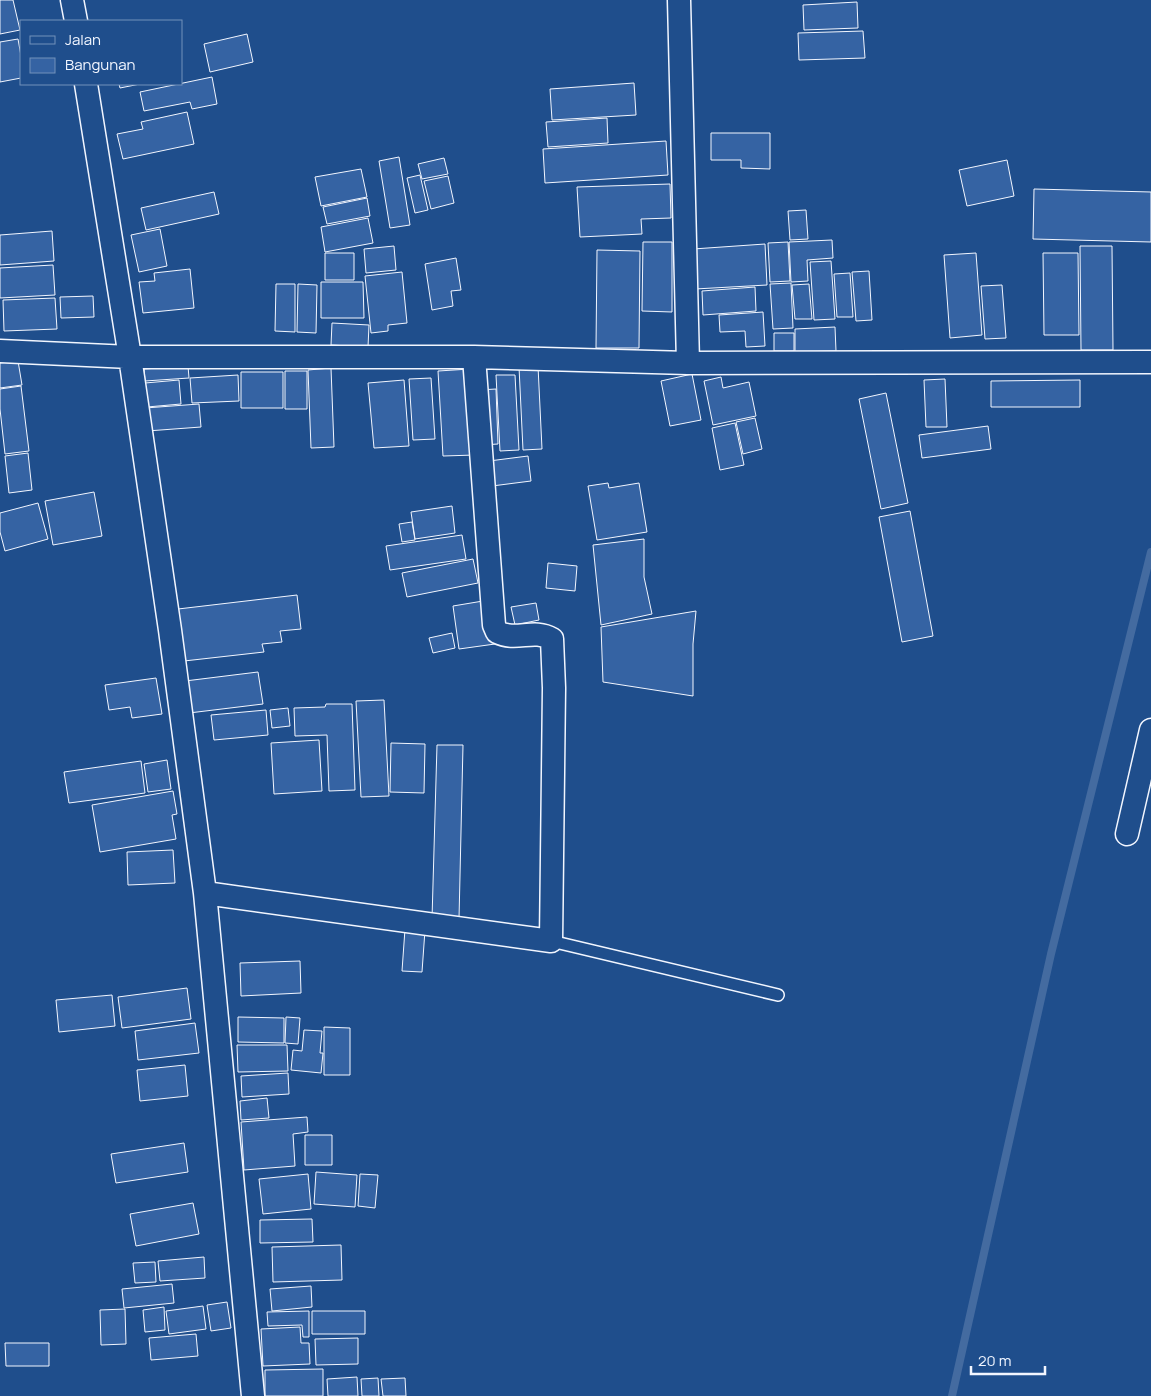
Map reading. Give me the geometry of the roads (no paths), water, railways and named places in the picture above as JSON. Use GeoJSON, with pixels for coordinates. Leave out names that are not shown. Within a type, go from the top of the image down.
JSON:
{"type":"FeatureCollection","features":[{"type":"Feature","properties":{"kind":"street"},"geometry":{"type":"LineString","coordinates":[[72,0],[76,20]]}},
{"type":"Feature","properties":{"kind":"street"},"geometry":{"type":"LineString","coordinates":[[678,0],[688,363]]}},
{"type":"Feature","properties":{"kind":"street"},"geometry":{"type":"LineString","coordinates":[[86,85],[130,357],[170,630],[205,893],[253,1396]]}},
{"type":"Feature","properties":{"kind":"street"},"geometry":{"type":"LineString","coordinates":[[0,351],[130,357],[474,357],[688,363],[1151,362]]}},
{"type":"Feature","properties":{"kind":"street"},"geometry":{"type":"LineString","coordinates":[[205,893],[551,941],[554,688],[552,639],[539,634],[506,636],[497,632],[494,625],[474,357]]}},
{"type":"Feature","properties":{"kind":"street"},"geometry":{"type":"LineString","coordinates":[[1127,834],[1151,730]]}},
{"type":"Feature","properties":{"kind":"lane"},"geometry":{"type":"LineString","coordinates":[[551,941],[778,995]]}},
{"type":"Feature","properties":{"kind":"waterway"},"geometry":{"type":"LineString","coordinates":[[952,1396],[1051,954],[1151,552]]}}]}
